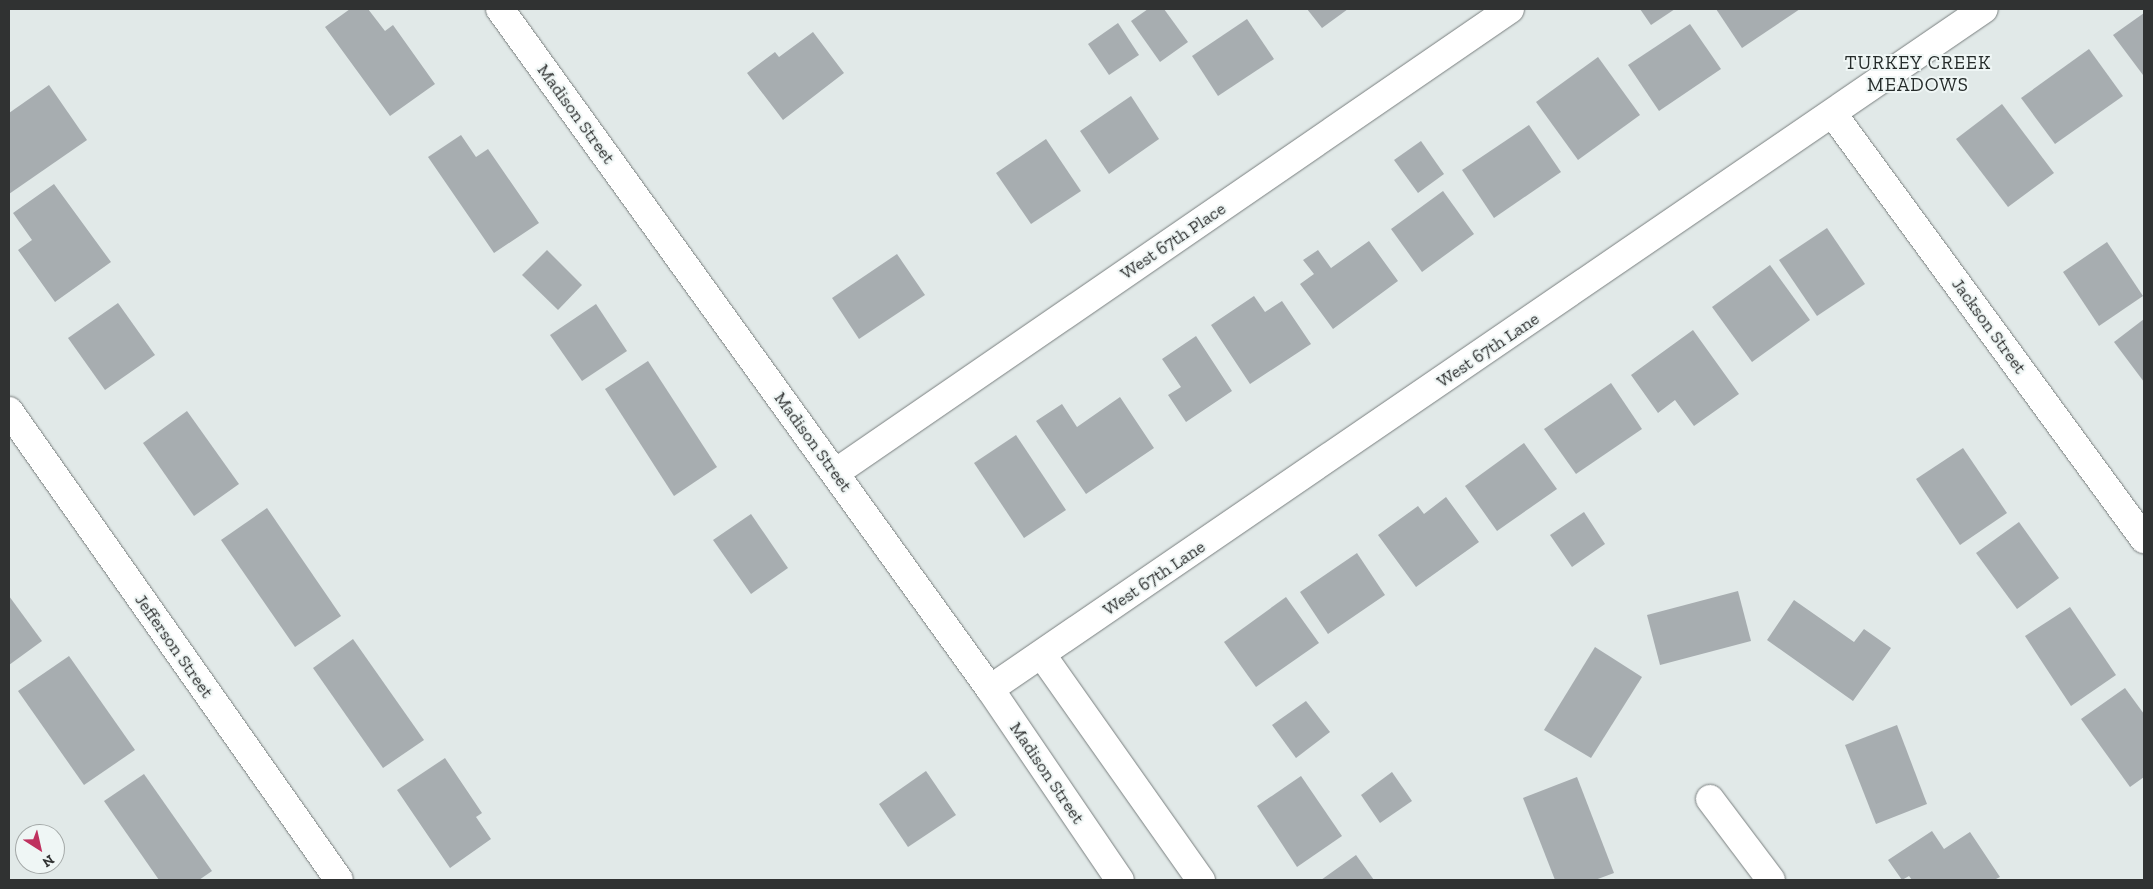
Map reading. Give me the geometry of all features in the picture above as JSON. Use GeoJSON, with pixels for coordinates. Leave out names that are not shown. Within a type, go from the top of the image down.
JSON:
{"type":"FeatureCollection","features":[{"type":"Feature","properties":{"kind":"street","name":"Madison Street"},"geometry":{"type":"LineString","coordinates":[[500,9],[990,688],[1120,880]]}},
{"type":"Feature","properties":{"kind":"street","name":"West 67th Place"},"geometry":{"type":"LineString","coordinates":[[835,472],[1510,9]]}},
{"type":"Feature","properties":{"kind":"street","name":"West 67th Lane"},"geometry":{"type":"LineString","coordinates":[[990,688],[1833,114],[1984,9]]}},
{"type":"Feature","properties":{"kind":"street","name":"Jackson Street"},"geometry":{"type":"LineString","coordinates":[[1833,114],[2144,538]]}},
{"type":"Feature","properties":{"kind":"street","name":"Jefferson Street"},"geometry":{"type":"LineString","coordinates":[[9,411],[339,880]]}},
{"type":"Feature","properties":{"kind":"street"},"geometry":{"type":"LineString","coordinates":[[1042,654],[1201,880]]}},
{"type":"Feature","properties":{"kind":"street"},"geometry":{"type":"LineString","coordinates":[[1710,799],[1770,880]]}},
{"type":"Feature","properties":{"kind":"building"},"geometry":{"type":"Polygon","coordinates":[[[350,9],[368,9],[385,31],[393,25],[435,84],[390,116],[325,27],[350,9]]]}},
{"type":"Feature","properties":{"kind":"building"},"geometry":{"type":"Polygon","coordinates":[[[1148,9],[1164,9],[1188,42],[1160,62],[1131,21],[1148,9]]]}},
{"type":"Feature","properties":{"kind":"building"},"geometry":{"type":"Polygon","coordinates":[[[1307,9],[1348,9],[1322,28],[1307,9]]]}},
{"type":"Feature","properties":{"kind":"building"},"geometry":{"type":"Polygon","coordinates":[[[1640,9],[1675,9],[1651,25],[1640,9]]]}},
{"type":"Feature","properties":{"kind":"building"},"geometry":{"type":"Polygon","coordinates":[[[1716,9],[1800,9],[1742,48],[1716,9]]]}},
{"type":"Feature","properties":{"kind":"building"},"geometry":{"type":"Polygon","coordinates":[[[2144,13],[2144,74],[2143,75],[2113,35],[2144,13]]]}},
{"type":"Feature","properties":{"kind":"building"},"geometry":{"type":"Polygon","coordinates":[[[1247,19],[1274,59],[1218,96],[1192,56],[1247,19]]]}},
{"type":"Feature","properties":{"kind":"building"},"geometry":{"type":"Polygon","coordinates":[[[1118,23],[1139,55],[1109,75],[1088,44],[1118,23]]]}},
{"type":"Feature","properties":{"kind":"building"},"geometry":{"type":"Polygon","coordinates":[[[1690,24],[1721,69],[1659,111],[1628,65],[1690,24]]]}},
{"type":"Feature","properties":{"kind":"building"},"geometry":{"type":"Polygon","coordinates":[[[813,32],[844,73],[783,120],[747,73],[775,52],[779,57],[813,32]]]}},
{"type":"Feature","properties":{"kind":"building"},"geometry":{"type":"Polygon","coordinates":[[[2089,49],[2123,96],[2055,144],[2021,98],[2089,49]]]}},
{"type":"Feature","properties":{"kind":"building"},"geometry":{"type":"Polygon","coordinates":[[[1598,57],[1640,115],[1578,160],[1536,102],[1598,57]]]}},
{"type":"Feature","properties":{"kind":"building"},"geometry":{"type":"Polygon","coordinates":[[[49,85],[87,140],[9,194],[9,113],[49,85]]]}},
{"type":"Feature","properties":{"kind":"building"},"geometry":{"type":"Polygon","coordinates":[[[1131,96],[1159,139],[1109,174],[1080,131],[1131,96]]]}},
{"type":"Feature","properties":{"kind":"building"},"geometry":{"type":"Polygon","coordinates":[[[2002,104],[2054,173],[2008,207],[1956,139],[2002,104]]]}},
{"type":"Feature","properties":{"kind":"building"},"geometry":{"type":"Polygon","coordinates":[[[1529,125],[1561,172],[1494,218],[1462,170],[1529,125]]]}},
{"type":"Feature","properties":{"kind":"building"},"geometry":{"type":"Polygon","coordinates":[[[461,135],[476,157],[488,149],[539,223],[494,253],[428,157],[461,135]]]}},
{"type":"Feature","properties":{"kind":"building"},"geometry":{"type":"Polygon","coordinates":[[[1046,139],[1081,191],[1031,224],[996,173],[1046,139]]]}},
{"type":"Feature","properties":{"kind":"building"},"geometry":{"type":"Polygon","coordinates":[[[1421,141],[1444,174],[1418,193],[1394,160],[1421,141]]]}},
{"type":"Feature","properties":{"kind":"building"},"geometry":{"type":"Polygon","coordinates":[[[54,184],[111,262],[55,302],[18,250],[32,240],[13,213],[54,184]]]}},
{"type":"Feature","properties":{"kind":"building"},"geometry":{"type":"Polygon","coordinates":[[[1443,191],[1474,234],[1422,272],[1391,229],[1443,191]]]}},
{"type":"Feature","properties":{"kind":"building"},"geometry":{"type":"Polygon","coordinates":[[[1827,228],[1865,284],[1817,316],[1779,260],[1827,228]]]}},
{"type":"Feature","properties":{"kind":"building"},"geometry":{"type":"Polygon","coordinates":[[[1369,241],[1398,281],[1333,329],[1300,284],[1314,274],[1303,260],[1318,250],[1331,268],[1369,241]]]}},
{"type":"Feature","properties":{"kind":"building"},"geometry":{"type":"Polygon","coordinates":[[[2107,242],[2143,296],[2099,326],[2063,272],[2107,242]]]}},
{"type":"Feature","properties":{"kind":"building"},"geometry":{"type":"Polygon","coordinates":[[[547,250],[582,285],[558,310],[522,275],[547,250]]]}},
{"type":"Feature","properties":{"kind":"building"},"geometry":{"type":"Polygon","coordinates":[[[897,254],[925,295],[859,339],[832,298],[897,254]]]}},
{"type":"Feature","properties":{"kind":"building"},"geometry":{"type":"Polygon","coordinates":[[[1770,265],[1810,320],[1752,362],[1712,307],[1770,265]]]}},
{"type":"Feature","properties":{"kind":"building"},"geometry":{"type":"Polygon","coordinates":[[[1254,296],[1265,312],[1282,301],[1311,344],[1250,384],[1211,325],[1254,296]]]}},
{"type":"Feature","properties":{"kind":"building"},"geometry":{"type":"Polygon","coordinates":[[[118,303],[155,355],[105,390],[68,338],[118,303]]]}},
{"type":"Feature","properties":{"kind":"building"},"geometry":{"type":"Polygon","coordinates":[[[596,304],[627,351],[582,381],[550,335],[596,304]]]}},
{"type":"Feature","properties":{"kind":"building"},"geometry":{"type":"Polygon","coordinates":[[[2144,319],[2144,382],[2114,342],[2144,319]]]}},
{"type":"Feature","properties":{"kind":"building"},"geometry":{"type":"Polygon","coordinates":[[[1693,330],[1739,394],[1694,426],[1675,400],[1658,413],[1631,375],[1693,330]]]}},
{"type":"Feature","properties":{"kind":"building"},"geometry":{"type":"Polygon","coordinates":[[[1196,336],[1232,391],[1186,422],[1168,395],[1181,387],[1162,359],[1196,336]]]}},
{"type":"Feature","properties":{"kind":"building"},"geometry":{"type":"Polygon","coordinates":[[[648,361],[717,467],[674,496],[605,389],[648,361]]]}},
{"type":"Feature","properties":{"kind":"building"},"geometry":{"type":"Polygon","coordinates":[[[1611,383],[1642,429],[1576,474],[1544,429],[1611,383]]]}},
{"type":"Feature","properties":{"kind":"building"},"geometry":{"type":"Polygon","coordinates":[[[1120,397],[1154,448],[1086,494],[1036,421],[1062,404],[1077,427],[1120,397]]]}},
{"type":"Feature","properties":{"kind":"building"},"geometry":{"type":"Polygon","coordinates":[[[187,411],[239,484],[194,516],[143,443],[187,411]]]}},
{"type":"Feature","properties":{"kind":"building"},"geometry":{"type":"Polygon","coordinates":[[[1016,435],[1066,510],[1024,538],[974,463],[1016,435]]]}},
{"type":"Feature","properties":{"kind":"building"},"geometry":{"type":"Polygon","coordinates":[[[1524,443],[1557,489],[1497,531],[1465,486],[1524,443]]]}},
{"type":"Feature","properties":{"kind":"building"},"geometry":{"type":"Polygon","coordinates":[[[1963,448],[2007,513],[1960,545],[1916,479],[1963,448]]]}},
{"type":"Feature","properties":{"kind":"building"},"geometry":{"type":"Polygon","coordinates":[[[1446,497],[1479,542],[1416,587],[1378,535],[1418,506],[1424,514],[1446,497]]]}},
{"type":"Feature","properties":{"kind":"building"},"geometry":{"type":"Polygon","coordinates":[[[267,508],[341,616],[295,647],[221,540],[267,508]]]}},
{"type":"Feature","properties":{"kind":"building"},"geometry":{"type":"Polygon","coordinates":[[[1584,512],[1605,544],[1572,567],[1550,535],[1584,512]]]}},
{"type":"Feature","properties":{"kind":"building"},"geometry":{"type":"Polygon","coordinates":[[[751,514],[788,568],[751,594],[713,540],[751,514]]]}},
{"type":"Feature","properties":{"kind":"building"},"geometry":{"type":"Polygon","coordinates":[[[2019,522],[2059,578],[2017,609],[1976,553],[2019,522]]]}},
{"type":"Feature","properties":{"kind":"building"},"geometry":{"type":"Polygon","coordinates":[[[1357,553],[1385,595],[1328,634],[1300,592],[1357,553]]]}},
{"type":"Feature","properties":{"kind":"building"},"geometry":{"type":"Polygon","coordinates":[[[1738,591],[1751,641],[1660,665],[1647,615],[1738,591]]]}},
{"type":"Feature","properties":{"kind":"building"},"geometry":{"type":"Polygon","coordinates":[[[9,596],[42,641],[9,665],[9,596]]]}},
{"type":"Feature","properties":{"kind":"building"},"geometry":{"type":"Polygon","coordinates":[[[1286,597],[1319,643],[1256,687],[1224,642],[1286,597]]]}},
{"type":"Feature","properties":{"kind":"building"},"geometry":{"type":"Polygon","coordinates":[[[1794,600],[1854,642],[1864,629],[1891,648],[1853,701],[1767,640],[1794,600]]]}},
{"type":"Feature","properties":{"kind":"building"},"geometry":{"type":"Polygon","coordinates":[[[2070,607],[2116,675],[2071,706],[2025,636],[2070,607]]]}},
{"type":"Feature","properties":{"kind":"building"},"geometry":{"type":"Polygon","coordinates":[[[353,639],[424,740],[383,768],[313,668],[353,639]]]}},
{"type":"Feature","properties":{"kind":"building"},"geometry":{"type":"Polygon","coordinates":[[[1595,647],[1642,677],[1591,758],[1544,730],[1595,647]]]}},
{"type":"Feature","properties":{"kind":"building"},"geometry":{"type":"Polygon","coordinates":[[[69,656],[135,750],[84,785],[18,691],[69,656]]]}},
{"type":"Feature","properties":{"kind":"building"},"geometry":{"type":"Polygon","coordinates":[[[2125,688],[2144,714],[2144,777],[2130,787],[2081,719],[2125,688]]]}},
{"type":"Feature","properties":{"kind":"building"},"geometry":{"type":"Polygon","coordinates":[[[1306,701],[1330,732],[1296,758],[1272,725],[1306,701]]]}},
{"type":"Feature","properties":{"kind":"building"},"geometry":{"type":"Polygon","coordinates":[[[1897,725],[1927,804],[1876,824],[1845,745],[1897,725]]]}},
{"type":"Feature","properties":{"kind":"building"},"geometry":{"type":"Polygon","coordinates":[[[445,758],[482,813],[476,817],[491,839],[450,868],[397,790],[445,758]]]}},
{"type":"Feature","properties":{"kind":"building"},"geometry":{"type":"Polygon","coordinates":[[[926,771],[956,815],[908,847],[879,804],[926,771]]]}},
{"type":"Feature","properties":{"kind":"building"},"geometry":{"type":"Polygon","coordinates":[[[1392,772],[1412,801],[1380,823],[1361,795],[1392,772]]]}},
{"type":"Feature","properties":{"kind":"building"},"geometry":{"type":"Polygon","coordinates":[[[144,774],[212,871],[199,880],[159,880],[104,801],[144,774]]]}},
{"type":"Feature","properties":{"kind":"building"},"geometry":{"type":"Polygon","coordinates":[[[1301,776],[1342,836],[1297,867],[1257,806],[1301,776]]]}},
{"type":"Feature","properties":{"kind":"building"},"geometry":{"type":"Polygon","coordinates":[[[1577,777],[1614,873],[1595,880],[1555,880],[1523,798],[1577,777]]]}},
{"type":"Feature","properties":{"kind":"building"},"geometry":{"type":"Polygon","coordinates":[[[1932,831],[1944,849],[1970,832],[2000,877],[1994,880],[1912,880],[1909,876],[1902,880],[1888,860],[1932,831]]]}},
{"type":"Feature","properties":{"kind":"building"},"geometry":{"type":"Polygon","coordinates":[[[1356,855],[1374,880],[1321,880],[1356,855]]]}},
{"type":"Feature","properties":{"kind":"district","name":"TURKEY CREEK MEADOWS"},"geometry":{"type":"Point","coordinates":[1918,74]}}]}
